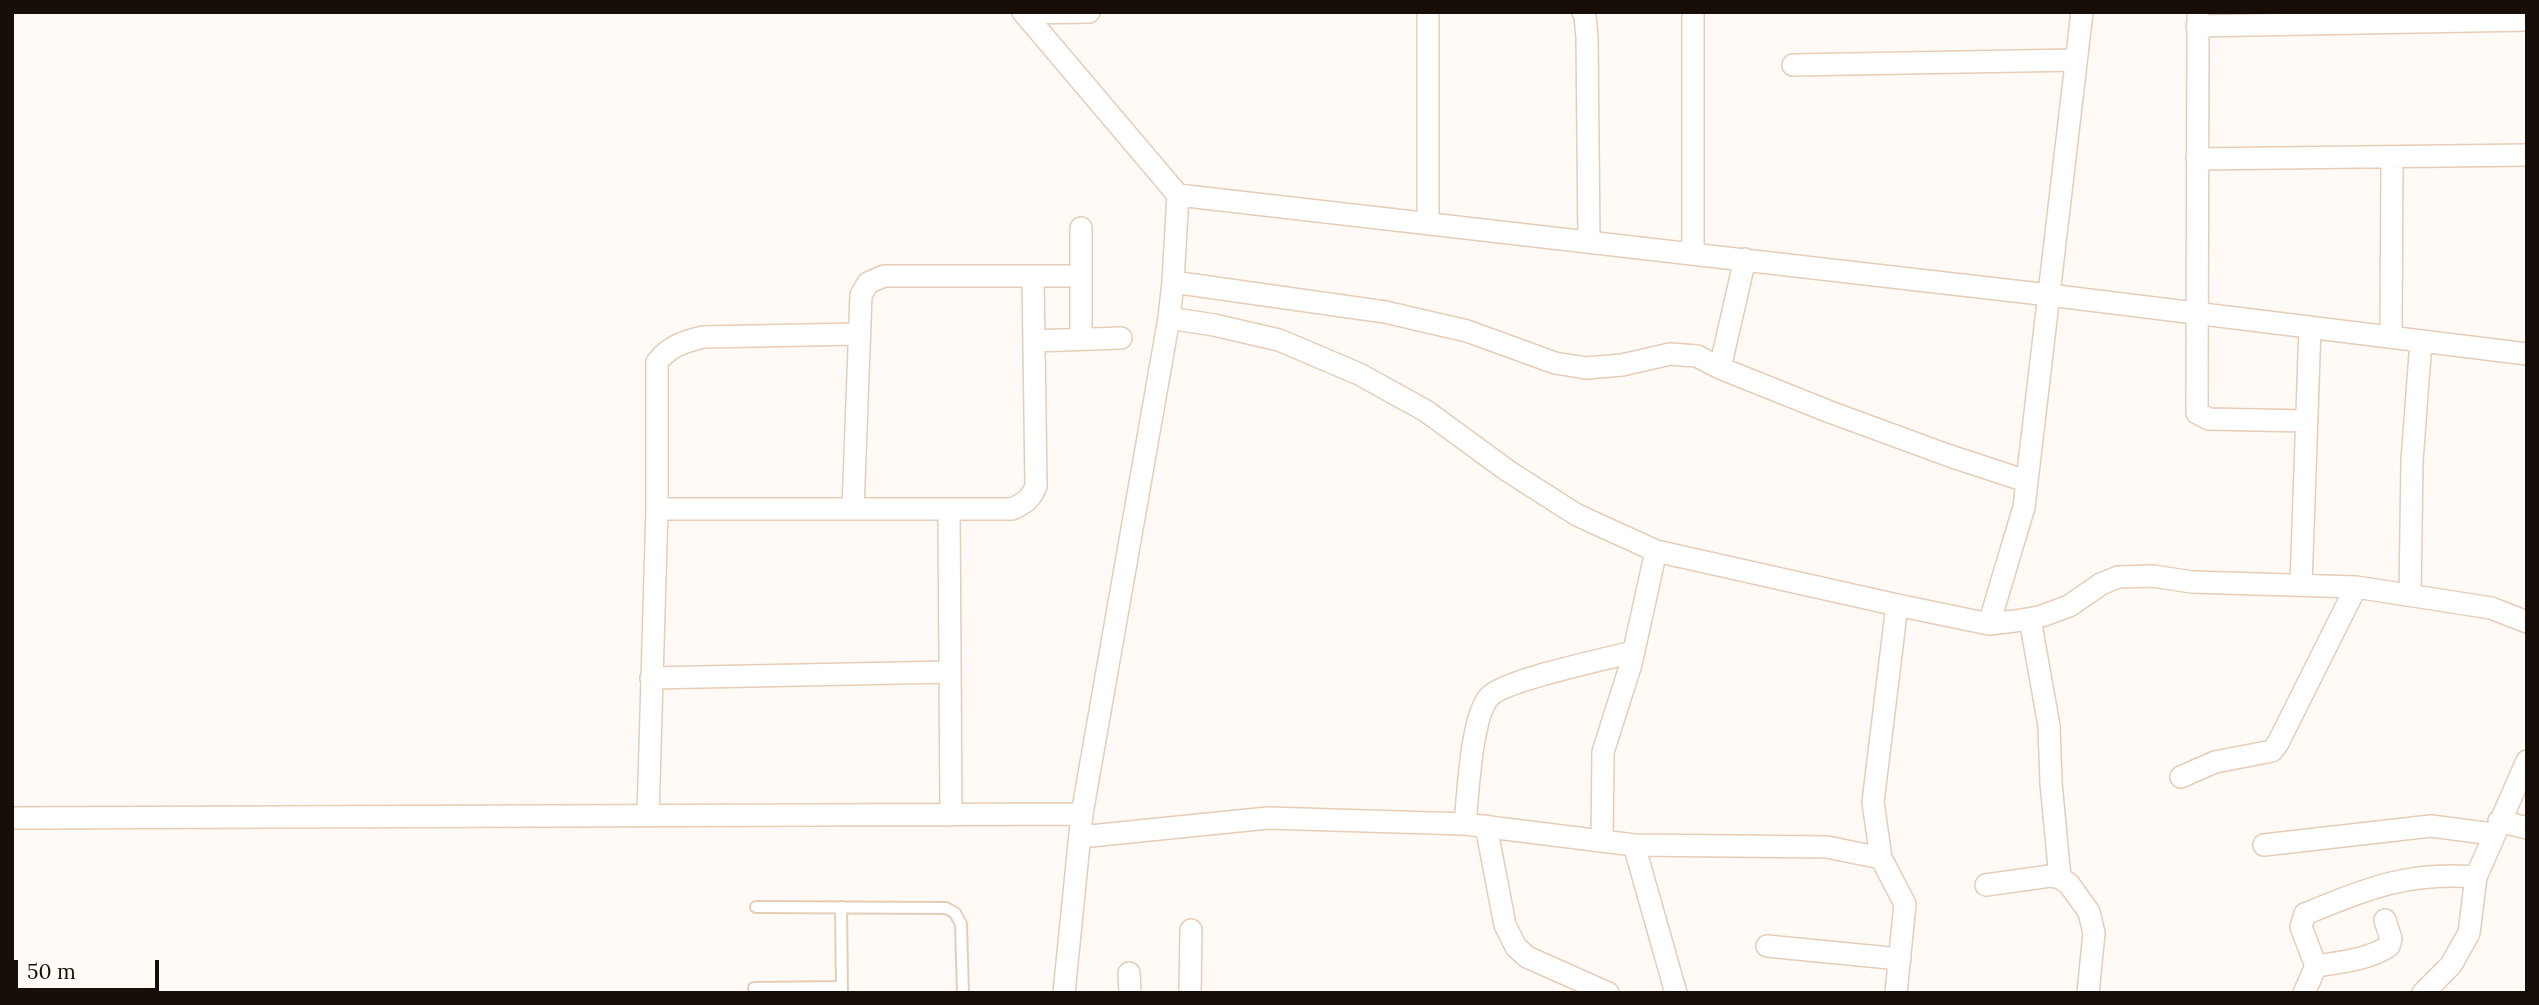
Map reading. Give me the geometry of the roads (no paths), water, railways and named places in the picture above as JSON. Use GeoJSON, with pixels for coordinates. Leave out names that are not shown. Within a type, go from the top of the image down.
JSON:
{"type":"FeatureCollection","features":[{"type":"Feature","properties":{"kind":"street"},"geometry":{"type":"LineString","coordinates":[[1024,13],[1089,12]]}},
{"type":"Feature","properties":{"kind":"street"},"geometry":{"type":"LineString","coordinates":[[1428,12],[1428,223]]}},
{"type":"Feature","properties":{"kind":"street"},"geometry":{"type":"LineString","coordinates":[[1583,12],[1587,37],[1588,242]]}},
{"type":"Feature","properties":{"kind":"street"},"geometry":{"type":"LineString","coordinates":[[1693,12],[1693,253]]}},
{"type":"Feature","properties":{"kind":"street"},"geometry":{"type":"LineString","coordinates":[[1989,624],[2024,507],[2082,12]]}},
{"type":"Feature","properties":{"kind":"street"},"geometry":{"type":"LineString","coordinates":[[1024,13],[1178,195],[1745,259],[2527,354]]}},
{"type":"Feature","properties":{"kind":"street"},"geometry":{"type":"LineString","coordinates":[[2307,421],[2210,419],[2197,414],[2197,19],[2527,20]]}},
{"type":"Feature","properties":{"kind":"street"},"geometry":{"type":"LineString","coordinates":[[1793,65],[2076,60]]}},
{"type":"Feature","properties":{"kind":"street"},"geometry":{"type":"LineString","coordinates":[[2197,159],[2527,155]]}},
{"type":"Feature","properties":{"kind":"street"},"geometry":{"type":"LineString","coordinates":[[2391,337],[2392,157]]}},
{"type":"Feature","properties":{"kind":"street"},"geometry":{"type":"LineString","coordinates":[[1063,993],[1082,814],[1168,318],[1178,195]]}},
{"type":"Feature","properties":{"kind":"street"},"geometry":{"type":"LineString","coordinates":[[1082,228],[1082,339]]}},
{"type":"Feature","properties":{"kind":"street"},"geometry":{"type":"LineString","coordinates":[[1720,368],[1745,259]]}},
{"type":"Feature","properties":{"kind":"street"},"geometry":{"type":"LineString","coordinates":[[853,509],[858,334],[861,295],[869,283],[884,276],[1081,276]]}},
{"type":"Feature","properties":{"kind":"street"},"geometry":{"type":"LineString","coordinates":[[657,509],[1012,509],[1031,498],[1036,486],[1033,276]]}},
{"type":"Feature","properties":{"kind":"street"},"geometry":{"type":"LineString","coordinates":[[1173,282],[1385,312],[1467,331],[1555,363],[1586,368],[1622,365],[1670,354],[1697,356],[1720,368],[1938,452],[2026,481]]}},
{"type":"Feature","properties":{"kind":"street"},"geometry":{"type":"LineString","coordinates":[[1168,318],[1279,340],[1359,374],[1426,411],[1508,471],[1577,515],[1656,551],[1897,605],[1989,624],[2030,619],[2069,606],[2101,584],[2118,578],[2153,576],[2192,582],[2356,587],[2491,608],[2527,622]]}},
{"type":"Feature","properties":{"kind":"street"},"geometry":{"type":"LineString","coordinates":[[2301,585],[2311,327]]}},
{"type":"Feature","properties":{"kind":"street"},"geometry":{"type":"LineString","coordinates":[[648,816],[657,509],[657,362],[666,350],[678,343],[703,337],[858,334]]}},
{"type":"Feature","properties":{"kind":"street"},"geometry":{"type":"LineString","coordinates":[[1034,341],[1121,338]]}},
{"type":"Feature","properties":{"kind":"street"},"geometry":{"type":"LineString","coordinates":[[2410,595],[2412,461],[2421,341]]}},
{"type":"Feature","properties":{"kind":"street"},"geometry":{"type":"LineString","coordinates":[[949,509],[951,815]]}},
{"type":"Feature","properties":{"kind":"street"},"geometry":{"type":"LineString","coordinates":[[1602,840],[1603,752],[1633,652],[1656,551]]}},
{"type":"Feature","properties":{"kind":"street"},"geometry":{"type":"LineString","coordinates":[[2181,777],[2215,762],[2272,751],[2356,587]]}},
{"type":"Feature","properties":{"kind":"street"},"geometry":{"type":"LineString","coordinates":[[1896,993],[1905,904],[1881,858],[1873,802],[1897,605]]}},
{"type":"Feature","properties":{"kind":"street"},"geometry":{"type":"LineString","coordinates":[[2030,619],[2049,726],[2051,783],[2060,878]]}},
{"type":"Feature","properties":{"kind":"street"},"geometry":{"type":"LineString","coordinates":[[1608,993],[1527,957],[1508,935],[1475,825],[1469,776],[1479,721],[1490,696],[1509,684],[1633,652]]}},
{"type":"Feature","properties":{"kind":"street"},"geometry":{"type":"LineString","coordinates":[[651,678],[950,673]]}},
{"type":"Feature","properties":{"kind":"street"},"geometry":{"type":"LineString","coordinates":[[2423,993],[2462,950],[2469,933],[2476,877],[2527,761]]}},
{"type":"Feature","properties":{"kind":"street"},"geometry":{"type":"LineString","coordinates":[[12,818],[1082,814]]}},
{"type":"Feature","properties":{"kind":"street"},"geometry":{"type":"LineString","coordinates":[[1080,837],[1268,818],[1475,825],[1634,845],[1827,847],[1881,858]]}},
{"type":"Feature","properties":{"kind":"street"},"geometry":{"type":"LineString","coordinates":[[2264,845],[2431,826],[2527,828]]}},
{"type":"Feature","properties":{"kind":"street"},"geometry":{"type":"LineString","coordinates":[[1634,845],[1676,993]]}},
{"type":"Feature","properties":{"kind":"street"},"geometry":{"type":"LineString","coordinates":[[2304,993],[2316,966],[2301,927],[2305,914],[2392,881],[2447,875],[2476,877]]}},
{"type":"Feature","properties":{"kind":"street"},"geometry":{"type":"LineString","coordinates":[[1986,885],[2050,876],[2069,884],[2089,912],[2094,933],[2088,993]]}},
{"type":"Feature","properties":{"kind":"street"},"geometry":{"type":"LineString","coordinates":[[2316,966],[2353,960],[2382,951],[2389,946],[2391,939],[2385,920]]}},
{"type":"Feature","properties":{"kind":"street"},"geometry":{"type":"LineString","coordinates":[[1190,993],[1191,930]]}},
{"type":"Feature","properties":{"kind":"street"},"geometry":{"type":"LineString","coordinates":[[1768,946],[1900,959]]}},
{"type":"Feature","properties":{"kind":"lane"},"geometry":{"type":"LineString","coordinates":[[754,988],[842,990],[841,907]]}},
{"type":"Feature","properties":{"kind":"lane"},"geometry":{"type":"LineString","coordinates":[[756,908],[946,908],[955,913],[961,924],[963,993]]}}]}
